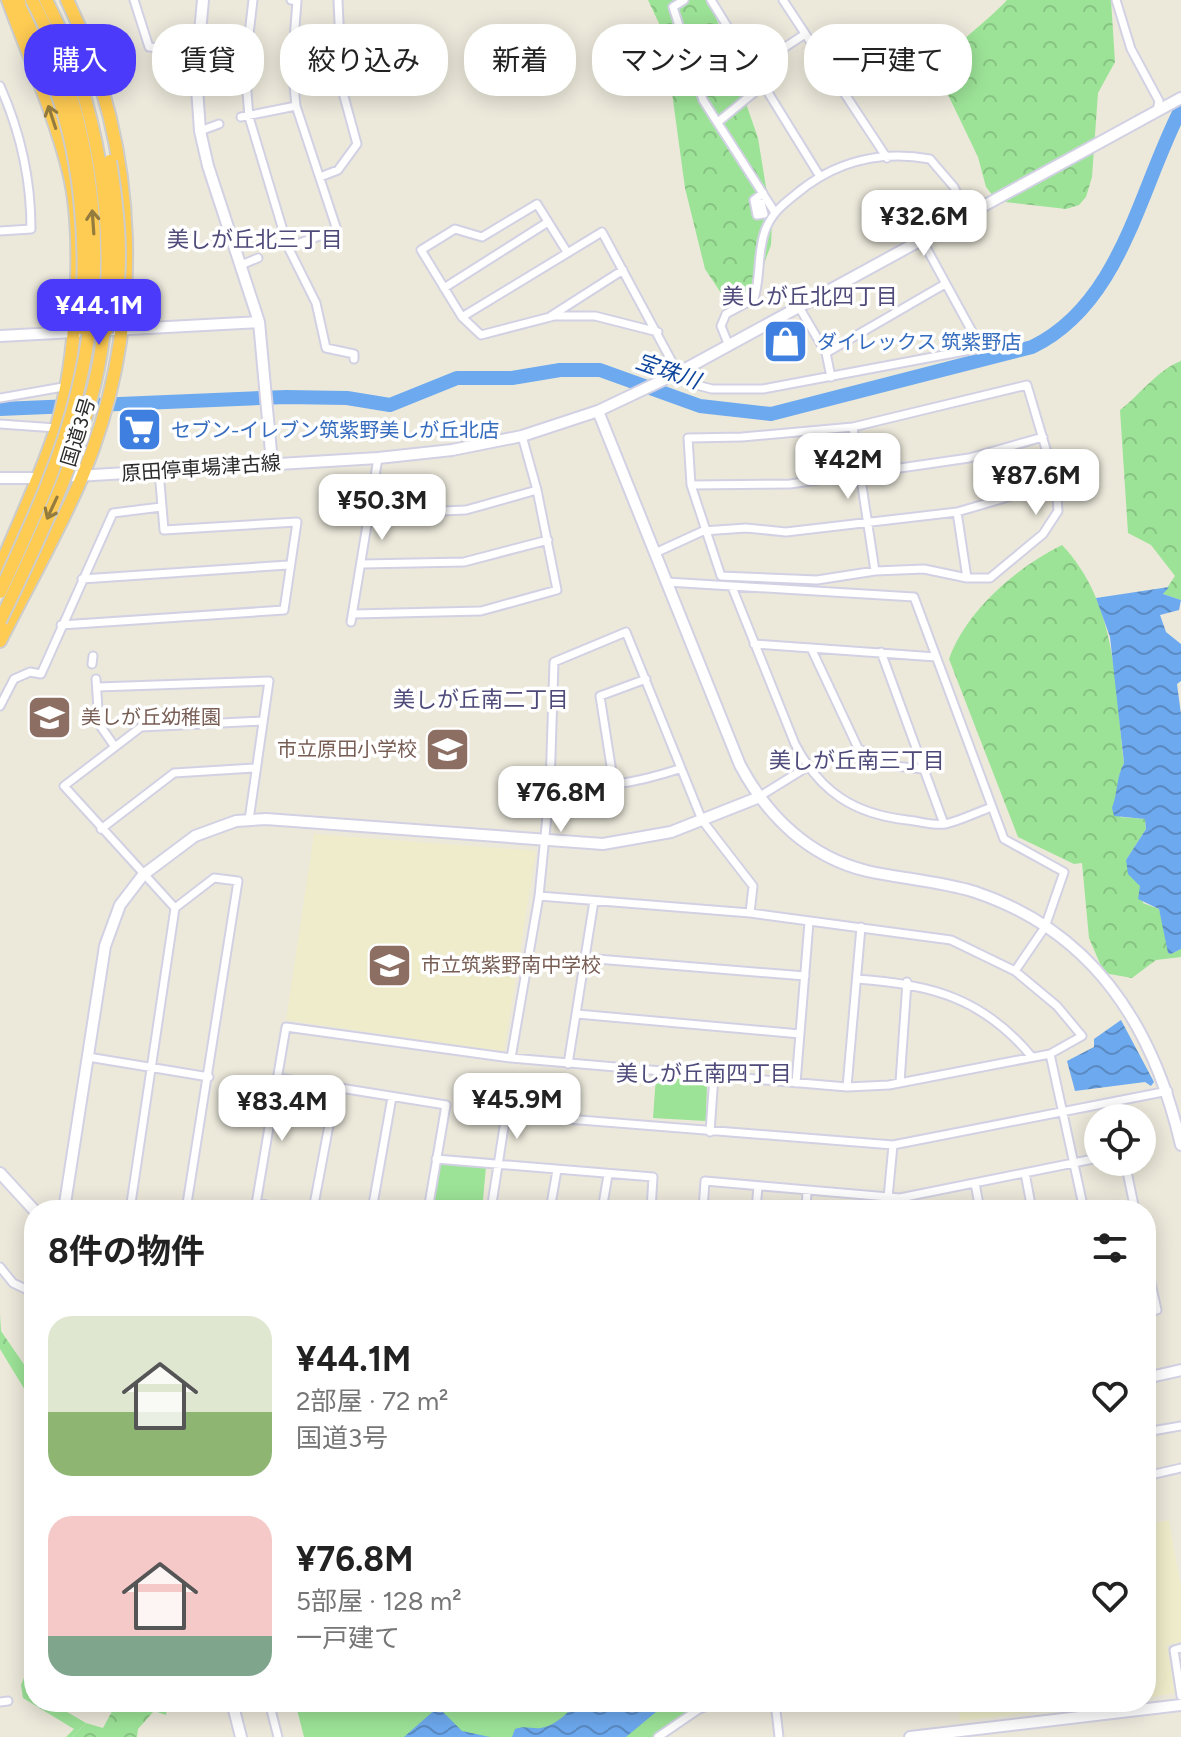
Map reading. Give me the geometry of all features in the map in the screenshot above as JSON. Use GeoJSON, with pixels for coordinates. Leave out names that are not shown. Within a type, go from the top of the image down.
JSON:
{"type":"FeatureCollection","features":[{"type":"Feature","properties":{"kind":"highway"},"geometry":{"type":"LineString","coordinates":[[0,568],[58,422],[72,331],[76,233],[70,175],[40,80],[8,0]]}},
{"type":"Feature","properties":{"kind":"highway"},"geometry":{"type":"LineString","coordinates":[[18,0],[66,112],[71,136],[81,248],[78,359],[60,449]]}},
{"type":"Feature","properties":{"kind":"highway","name":"国道3号"},"geometry":{"type":"LineString","coordinates":[[0,592],[60,449],[79,387],[94,289],[94,238],[84,145],[61,62],[32,0]]}},
{"type":"Feature","properties":{"kind":"highway","name":"国道3号"},"geometry":{"type":"LineString","coordinates":[[0,621],[61,488],[92,389],[103,339],[107,239],[97,145],[73,58],[46,0]]}},
{"type":"Feature","properties":{"kind":"highway"},"geometry":{"type":"LineString","coordinates":[[67,0],[101,113],[119,242],[113,316],[103,339]]}},
{"type":"Feature","properties":{"kind":"highway"},"geometry":{"type":"LineString","coordinates":[[0,641],[83,475],[110,390],[124,330],[125,241],[118,159],[95,65],[67,0]]}},
{"type":"Feature","properties":{"kind":"street"},"geometry":{"type":"LineString","coordinates":[[134,0],[149,47],[152,47]]}},
{"type":"Feature","properties":{"kind":"street"},"geometry":{"type":"LineString","coordinates":[[200,24],[203,0]]}},
{"type":"Feature","properties":{"kind":"street"},"geometry":{"type":"LineString","coordinates":[[253,0],[245,68],[245,117],[288,247],[316,303],[326,348],[354,354],[354,359]]}},
{"type":"Feature","properties":{"kind":"street"},"geometry":{"type":"LineString","coordinates":[[288,247],[337,230],[296,106],[292,65],[297,1],[291,0]]}},
{"type":"Feature","properties":{"kind":"street"},"geometry":{"type":"LineString","coordinates":[[320,177],[338,170],[357,144],[342,89],[338,0]]}},
{"type":"Feature","properties":{"kind":"street"},"geometry":{"type":"LineString","coordinates":[[684,0],[673,7],[703,100],[774,211]]}},
{"type":"Feature","properties":{"kind":"street"},"geometry":{"type":"LineString","coordinates":[[711,0],[725,24]]}},
{"type":"Feature","properties":{"kind":"street"},"geometry":{"type":"LineString","coordinates":[[783,0],[804,32]]}},
{"type":"Feature","properties":{"kind":"street"},"geometry":{"type":"LineString","coordinates":[[1116,0],[1131,49],[1159,101],[1160,109]]}},
{"type":"Feature","properties":{"kind":"street"},"geometry":{"type":"LineString","coordinates":[[0,231],[31,229],[26,170],[1,89]]}},
{"type":"Feature","properties":{"kind":"street"},"geometry":{"type":"LineString","coordinates":[[199,96],[200,131],[259,322],[272,463]]}},
{"type":"Feature","properties":{"kind":"street"},"geometry":{"type":"LineString","coordinates":[[718,122],[750,96]]}},
{"type":"Feature","properties":{"kind":"street"},"geometry":{"type":"LineString","coordinates":[[768,96],[819,175]]}},
{"type":"Feature","properties":{"kind":"street"},"geometry":{"type":"LineString","coordinates":[[846,96],[887,158]]}},
{"type":"Feature","properties":{"kind":"street","name":"原田停車場津古線"},"geometry":{"type":"LineString","coordinates":[[0,478],[378,458],[452,450],[522,436],[598,411],[674,375],[1181,98]]}},
{"type":"Feature","properties":{"kind":"street"},"geometry":{"type":"LineString","coordinates":[[245,117],[296,106]]}},
{"type":"Feature","properties":{"kind":"street"},"geometry":{"type":"LineString","coordinates":[[200,131],[219,124]]}},
{"type":"Feature","properties":{"kind":"street"},"geometry":{"type":"LineString","coordinates":[[729,346],[721,326],[726,314],[754,299],[764,233],[774,211],[819,175],[847,162],[887,158],[930,159],[954,187],[968,215]]}},
{"type":"Feature","properties":{"kind":"street"},"geometry":{"type":"LineString","coordinates":[[755,205],[754,200],[763,193]]}},
{"type":"Feature","properties":{"kind":"street"},"geometry":{"type":"LineString","coordinates":[[567,252],[537,204],[482,237],[455,229],[421,250],[462,317],[481,335],[549,317],[595,316],[658,332]]}},
{"type":"Feature","properties":{"kind":"street"},"geometry":{"type":"LineString","coordinates":[[444,288],[548,222]]}},
{"type":"Feature","properties":{"kind":"street"},"geometry":{"type":"LineString","coordinates":[[462,317],[602,232],[658,332],[674,375],[689,383],[712,389],[763,389],[981,348],[922,240]]}},
{"type":"Feature","properties":{"kind":"street"},"geometry":{"type":"LineString","coordinates":[[241,265],[258,258]]}},
{"type":"Feature","properties":{"kind":"street"},"geometry":{"type":"LineString","coordinates":[[549,317],[623,270]]}},
{"type":"Feature","properties":{"kind":"street"},"geometry":{"type":"LineString","coordinates":[[826,353],[945,284]]}},
{"type":"Feature","properties":{"kind":"street"},"geometry":{"type":"LineString","coordinates":[[799,307],[826,353],[831,377]]}},
{"type":"Feature","properties":{"kind":"street"},"geometry":{"type":"LineString","coordinates":[[0,336],[259,322]]}},
{"type":"Feature","properties":{"kind":"street"},"geometry":{"type":"LineString","coordinates":[[1027,385],[1056,483],[1058,511],[1043,534],[990,578],[967,578],[924,569],[875,571],[817,580],[721,576],[703,531],[691,485],[688,438],[853,427],[1027,385]]}},
{"type":"Feature","properties":{"kind":"street"},"geometry":{"type":"LineString","coordinates":[[0,398],[63,390]]}},
{"type":"Feature","properties":{"kind":"street"},"geometry":{"type":"LineString","coordinates":[[598,411],[740,765],[757,798],[803,843],[841,862],[865,871],[933,881],[976,893],[1045,927],[1095,969],[1127,1007],[1157,1062],[1168,1091],[1181,1145]]}},
{"type":"Feature","properties":{"kind":"street"},"geometry":{"type":"LineString","coordinates":[[0,424],[58,422]]}},
{"type":"Feature","properties":{"kind":"street"},"geometry":{"type":"LineString","coordinates":[[853,427],[875,571]]}},
{"type":"Feature","properties":{"kind":"street"},"geometry":{"type":"LineString","coordinates":[[378,458],[353,618],[481,611],[557,590],[537,490],[522,436]]}},
{"type":"Feature","properties":{"kind":"street"},"geometry":{"type":"LineString","coordinates":[[691,485],[790,484],[969,458],[1043,437]]}},
{"type":"Feature","properties":{"kind":"street"},"geometry":{"type":"LineString","coordinates":[[61,625],[284,610],[288,565],[297,522],[164,530],[159,471]]}},
{"type":"Feature","properties":{"kind":"street"},"geometry":{"type":"LineString","coordinates":[[655,553],[703,531],[746,528],[786,532],[957,512],[1056,483]]}},
{"type":"Feature","properties":{"kind":"street"},"geometry":{"type":"LineString","coordinates":[[371,514],[466,510],[537,490]]}},
{"type":"Feature","properties":{"kind":"street"},"geometry":{"type":"LineString","coordinates":[[0,706],[14,679],[30,672],[41,674],[113,513],[161,507]]}},
{"type":"Feature","properties":{"kind":"street"},"geometry":{"type":"LineString","coordinates":[[957,512],[967,578]]}},
{"type":"Feature","properties":{"kind":"street"},"geometry":{"type":"LineString","coordinates":[[362,564],[464,562],[548,540]]}},
{"type":"Feature","properties":{"kind":"street"},"geometry":{"type":"LineString","coordinates":[[82,579],[288,565]]}},
{"type":"Feature","properties":{"kind":"street"},"geometry":{"type":"LineString","coordinates":[[667,582],[914,597],[1004,839],[1064,872],[1045,927],[1015,971]]}},
{"type":"Feature","properties":{"kind":"street"},"geometry":{"type":"LineString","coordinates":[[732,587],[807,767],[829,793],[859,810],[888,818],[944,824],[992,807]]}},
{"type":"Feature","properties":{"kind":"street"},"geometry":{"type":"LineString","coordinates":[[511,1058],[539,896],[550,786],[554,662],[626,632],[702,820],[753,886],[750,913]]}},
{"type":"Feature","properties":{"kind":"street"},"geometry":{"type":"LineString","coordinates":[[754,644],[936,657]]}},
{"type":"Feature","properties":{"kind":"street"},"geometry":{"type":"LineString","coordinates":[[811,648],[858,748],[886,765],[922,769]]}},
{"type":"Feature","properties":{"kind":"street"},"geometry":{"type":"LineString","coordinates":[[881,652],[944,824]]}},
{"type":"Feature","properties":{"kind":"street"},"geometry":{"type":"LineString","coordinates":[[614,785],[600,696],[646,679]]}},
{"type":"Feature","properties":{"kind":"street"},"geometry":{"type":"LineString","coordinates":[[115,747],[99,724],[97,683],[269,681],[254,768],[249,820]]}},
{"type":"Feature","properties":{"kind":"street"},"geometry":{"type":"LineString","coordinates":[[175,908],[64,786],[141,727],[262,721]]}},
{"type":"Feature","properties":{"kind":"street"},"geometry":{"type":"LineString","coordinates":[[66,1200],[107,936],[120,905],[143,875],[195,836],[220,826],[249,820],[603,844],[642,839],[702,820],[757,798],[807,767]]}},
{"type":"Feature","properties":{"kind":"street"},"geometry":{"type":"LineString","coordinates":[[101,829],[174,773],[254,768]]}},
{"type":"Feature","properties":{"kind":"street"},"geometry":{"type":"LineString","coordinates":[[550,786],[588,789],[646,780],[679,769]]}},
{"type":"Feature","properties":{"kind":"street"},"geometry":{"type":"LineString","coordinates":[[132,1200],[175,908],[214,878],[238,881],[188,1200]]}},
{"type":"Feature","properties":{"kind":"street"},"geometry":{"type":"LineString","coordinates":[[257,1200],[286,1027],[511,1058],[847,1087],[900,1082],[1050,1054],[1082,1036],[1057,1006],[1015,971],[951,940],[750,913],[539,896]]}},
{"type":"Feature","properties":{"kind":"street"},"geometry":{"type":"LineString","coordinates":[[568,1064],[594,901]]}},
{"type":"Feature","properties":{"kind":"street"},"geometry":{"type":"LineString","coordinates":[[796,1083],[809,922]]}},
{"type":"Feature","properties":{"kind":"street"},"geometry":{"type":"LineString","coordinates":[[847,1087],[861,927]]}},
{"type":"Feature","properties":{"kind":"street"},"geometry":{"type":"LineString","coordinates":[[585,958],[805,976]]}},
{"type":"Feature","properties":{"kind":"street"},"geometry":{"type":"LineString","coordinates":[[857,979],[907,982],[947,993],[975,1007],[1009,1032],[1032,1057]]}},
{"type":"Feature","properties":{"kind":"street"},"geometry":{"type":"LineString","coordinates":[[900,1082],[907,982]]}},
{"type":"Feature","properties":{"kind":"street"},"geometry":{"type":"LineString","coordinates":[[577,1014],[800,1034]]}},
{"type":"Feature","properties":{"kind":"street"},"geometry":{"type":"LineString","coordinates":[[1050,1054],[1082,1200]]}},
{"type":"Feature","properties":{"kind":"street"},"geometry":{"type":"LineString","coordinates":[[88,1057],[209,1077]]}},
{"type":"Feature","properties":{"kind":"street"},"geometry":{"type":"LineString","coordinates":[[710,1132],[714,1076]]}},
{"type":"Feature","properties":{"kind":"street"},"geometry":{"type":"LineString","coordinates":[[278,1078],[446,1105],[430,1200]]}},
{"type":"Feature","properties":{"kind":"street"},"geometry":{"type":"LineString","coordinates":[[315,1200],[336,1088]]}},
{"type":"Feature","properties":{"kind":"street"},"geometry":{"type":"LineString","coordinates":[[493,1200],[506,1114],[893,1145],[1168,1091]]}},
{"type":"Feature","properties":{"kind":"street"},"geometry":{"type":"LineString","coordinates":[[374,1200],[392,1097]]}},
{"type":"Feature","properties":{"kind":"street"},"geometry":{"type":"LineString","coordinates":[[888,1198],[893,1145]]}},
{"type":"Feature","properties":{"kind":"street"},"geometry":{"type":"LineString","coordinates":[[436,1159],[653,1177],[652,1200]]}},
{"type":"Feature","properties":{"kind":"street"},"geometry":{"type":"LineString","coordinates":[[704,1200],[705,1181],[888,1198],[1084,1161]]}},
{"type":"Feature","properties":{"kind":"street"},"geometry":{"type":"LineString","coordinates":[[552,1200],[557,1170]]}},
{"type":"Feature","properties":{"kind":"street"},"geometry":{"type":"LineString","coordinates":[[0,1173],[25,1200]]}},
{"type":"Feature","properties":{"kind":"street"},"geometry":{"type":"LineString","coordinates":[[1025,1173],[1030,1200]]}},
{"type":"Feature","properties":{"kind":"street"},"geometry":{"type":"LineString","coordinates":[[604,1200],[608,1175]]}},
{"type":"Feature","properties":{"kind":"street"},"geometry":{"type":"LineString","coordinates":[[1128,1176],[1133,1200]]}},
{"type":"Feature","properties":{"kind":"street"},"geometry":{"type":"LineString","coordinates":[[975,1183],[978,1200]]}},
{"type":"Feature","properties":{"kind":"street"},"geometry":{"type":"LineString","coordinates":[[757,1200],[758,1186]]}},
{"type":"Feature","properties":{"kind":"street"},"geometry":{"type":"LineString","coordinates":[[807,1191],[807,1200]]}},
{"type":"Feature","properties":{"kind":"street"},"geometry":{"type":"LineString","coordinates":[[0,1267],[11,1285],[24,1290]]}},
{"type":"Feature","properties":{"kind":"street"},"geometry":{"type":"LineString","coordinates":[[1156,1376],[1181,1370]]}},
{"type":"Feature","properties":{"kind":"street"},"geometry":{"type":"LineString","coordinates":[[1156,1430],[1181,1426]]}},
{"type":"Feature","properties":{"kind":"street"},"geometry":{"type":"LineString","coordinates":[[1156,1474],[1181,1468]]}},
{"type":"Feature","properties":{"kind":"street"},"geometry":{"type":"LineString","coordinates":[[1181,1648],[1174,1650],[1181,1696]]}},
{"type":"Feature","properties":{"kind":"street"},"geometry":{"type":"LineString","coordinates":[[1156,1708],[1181,1705]]}},
{"type":"Feature","properties":{"kind":"street"},"geometry":{"type":"LineString","coordinates":[[235,1712],[241,1737]]}},
{"type":"Feature","properties":{"kind":"street"},"geometry":{"type":"LineString","coordinates":[[272,1712],[278,1737]]}},
{"type":"Feature","properties":{"kind":"street"},"geometry":{"type":"LineString","coordinates":[[658,1737],[695,1712]]}},
{"type":"Feature","properties":{"kind":"street"},"geometry":{"type":"LineString","coordinates":[[776,1712],[779,1737]]}},
{"type":"Feature","properties":{"kind":"street"},"geometry":{"type":"LineString","coordinates":[[910,1737],[1122,1712]]}},
{"type":"Feature","properties":{"kind":"shaded area"},"geometry":{"type":"Polygon","coordinates":[[[314,834],[536,851],[504,1052],[286,1020],[314,834]]]}},
{"type":"Feature","properties":{"kind":"shaded area"},"geometry":{"type":"Polygon","coordinates":[[[1169,1520],[1181,1588],[1181,1642],[1167,1645],[1175,1693],[1156,1696],[1156,1523],[1169,1520]]]}},
{"type":"Feature","properties":{"kind":"shaded area"},"geometry":{"type":"Polygon","coordinates":[[[959,1712],[1033,1712],[960,1721],[959,1712]]]}},
{"type":"Feature","properties":{"kind":"green space"},"geometry":{"type":"Polygon","coordinates":[[[648,0],[710,0],[718,24],[659,24],[648,0]]]}},
{"type":"Feature","properties":{"kind":"green space"},"geometry":{"type":"Polygon","coordinates":[[[1007,0],[1111,0],[1115,62],[1098,93],[1092,177],[1086,197],[1079,205],[1066,209],[997,201],[986,187],[978,157],[949,96],[972,96],[972,32],[1007,0]]]}},
{"type":"Feature","properties":{"kind":"green space"},"geometry":{"type":"Polygon","coordinates":[[[672,96],[743,96],[758,138],[772,224],[771,245],[759,277],[740,297],[723,296],[705,269],[685,188],[672,96]]]}},
{"type":"Feature","properties":{"kind":"green space"},"geometry":{"type":"Polygon","coordinates":[[[1181,361],[1181,600],[1163,594],[1175,576],[1151,545],[1128,533],[1120,410],[1156,377],[1181,361]]]}},
{"type":"Feature","properties":{"kind":"green space"},"geometry":{"type":"Polygon","coordinates":[[[1062,545],[1094,593],[1111,648],[1124,763],[1114,803],[1120,817],[1145,819],[1146,829],[1126,860],[1140,886],[1143,903],[1159,909],[1171,954],[1181,949],[1181,957],[1156,960],[1132,978],[1104,973],[1089,938],[1082,863],[1074,864],[1018,837],[949,659],[968,624],[995,592],[1028,565],[1062,545]]]}},
{"type":"Feature","properties":{"kind":"green space"},"geometry":{"type":"Polygon","coordinates":[[[656,1076],[707,1081],[706,1121],[653,1118],[656,1076]]]}},
{"type":"Feature","properties":{"kind":"green space"},"geometry":{"type":"Polygon","coordinates":[[[439,1166],[486,1167],[483,1200],[434,1200],[439,1166]]]}},
{"type":"Feature","properties":{"kind":"green space"},"geometry":{"type":"Polygon","coordinates":[[[0,1314],[1,1331],[24,1364],[24,1389],[0,1349],[0,1314]]]}},
{"type":"Feature","properties":{"kind":"green space"},"geometry":{"type":"Polygon","coordinates":[[[46,1712],[67,1712],[86,1723],[72,1737],[66,1737],[74,1729],[46,1712]]]}},
{"type":"Feature","properties":{"kind":"green space"},"geometry":{"type":"Polygon","coordinates":[[[112,1712],[153,1712],[138,1729],[137,1737],[72,1737],[86,1723],[103,1728],[112,1712]]]}},
{"type":"Feature","properties":{"kind":"green space"},"geometry":{"type":"Polygon","coordinates":[[[298,1712],[689,1712],[653,1737],[304,1737],[298,1712]]]}},
{"type":"Feature","properties":{"kind":"water"},"geometry":{"type":"Polygon","coordinates":[[[1169,587],[1163,594],[1181,600],[1179,610],[1160,615],[1166,632],[1181,644],[1181,681],[1177,684],[1181,714],[1181,949],[1171,954],[1168,953],[1159,909],[1138,899],[1140,886],[1128,874],[1126,860],[1146,829],[1145,819],[1114,816],[1112,808],[1124,763],[1110,637],[1096,598],[1169,587]]]}},
{"type":"Feature","properties":{"kind":"water"},"geometry":{"type":"Polygon","coordinates":[[[1121,1020],[1154,1082],[1151,1086],[1145,1082],[1075,1091],[1067,1061],[1094,1047],[1094,1039],[1121,1020]]]}},
{"type":"Feature","properties":{"kind":"water"},"geometry":{"type":"Polygon","coordinates":[[[432,1712],[443,1712],[462,1731],[490,1737],[404,1737],[432,1712]]]}},
{"type":"Feature","properties":{"kind":"water"},"geometry":{"type":"Polygon","coordinates":[[[567,1712],[656,1712],[626,1737],[512,1737],[515,1729],[541,1728],[567,1712]]]}},
{"type":"Feature","properties":{"kind":"waterway","name":"宝珠川"},"geometry":{"type":"LineString","coordinates":[[0,409],[286,397],[347,398],[390,405],[457,378],[512,378],[560,370],[600,370],[700,406],[771,414],[1032,347],[1062,328],[1087,303],[1107,274],[1139,209],[1181,109]]}},
{"type":"Feature","properties":{"kind":"place","name":"ダイレックス 筑紫野店"},"geometry":{"type":"Point","coordinates":[786,342]}},
{"type":"Feature","properties":{"kind":"place","name":"セブン-イレブン筑紫野美しが丘北店"},"geometry":{"type":"Point","coordinates":[140,430]}},
{"type":"Feature","properties":{"kind":"place","name":"美しが丘幼稚園"},"geometry":{"type":"Point","coordinates":[50,717]}},
{"type":"Feature","properties":{"kind":"place","name":"市立原田小学校"},"geometry":{"type":"Point","coordinates":[448,749]}},
{"type":"Feature","properties":{"kind":"place","name":"市立筑紫野南中学校"},"geometry":{"type":"Point","coordinates":[390,965]}},
{"type":"Feature","properties":{"kind":"district","name":"美しが丘北三丁目"},"geometry":{"type":"Point","coordinates":[255,239]}},
{"type":"Feature","properties":{"kind":"district","name":"美しが丘北四丁目"},"geometry":{"type":"Point","coordinates":[810,296]}},
{"type":"Feature","properties":{"kind":"district","name":"美しが丘南二丁目"},"geometry":{"type":"Point","coordinates":[481,699]}},
{"type":"Feature","properties":{"kind":"district","name":"美しが丘南三丁目"},"geometry":{"type":"Point","coordinates":[857,760]}},
{"type":"Feature","properties":{"kind":"district","name":"美しが丘南四丁目"},"geometry":{"type":"Point","coordinates":[704,1073]}}]}
